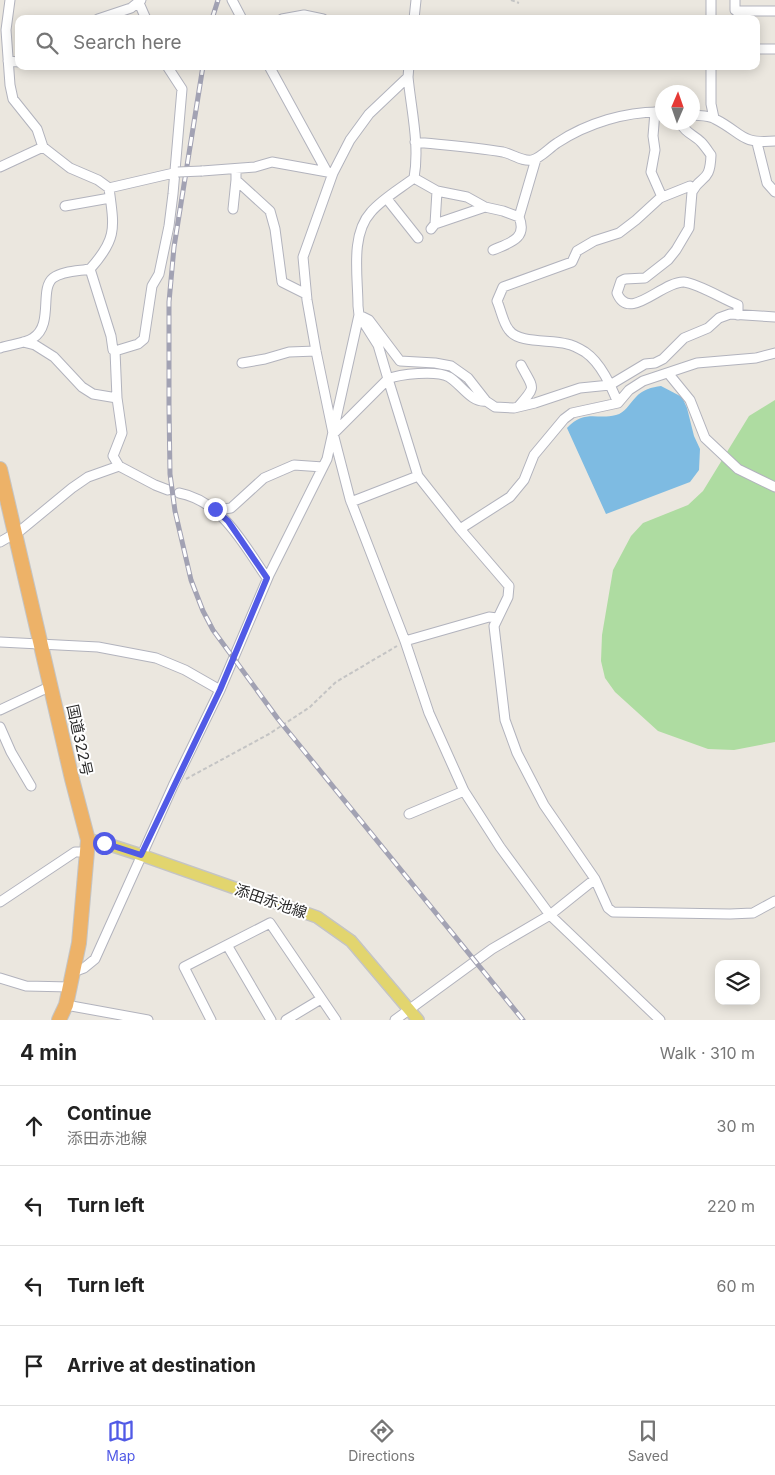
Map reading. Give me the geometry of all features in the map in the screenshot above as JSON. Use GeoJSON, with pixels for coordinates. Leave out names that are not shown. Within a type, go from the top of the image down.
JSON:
{"type":"FeatureCollection","features":[{"type":"Feature","properties":{"kind":"highway","name":"国道322号"},"geometry":{"type":"LineString","coordinates":[[0,468],[87,846],[79,943],[66,1005],[59,1020]]}},
{"type":"Feature","properties":{"kind":"main road","name":"添田赤池線"},"geometry":{"type":"LineString","coordinates":[[87,846],[104,843],[317,917],[350,941],[418,1020]]}},
{"type":"Feature","properties":{"kind":"street"},"geometry":{"type":"LineString","coordinates":[[0,348],[33,339],[41,329],[45,319],[48,286],[52,279],[60,274],[90,269],[109,244],[114,223],[109,188],[98,180],[70,168],[43,147],[37,129],[13,99],[10,85],[6,30],[10,0]]}},
{"type":"Feature","properties":{"kind":"street"},"geometry":{"type":"LineString","coordinates":[[232,0],[240,15]]}},
{"type":"Feature","properties":{"kind":"street"},"geometry":{"type":"LineString","coordinates":[[414,15],[416,0]]}},
{"type":"Feature","properties":{"kind":"street"},"geometry":{"type":"LineString","coordinates":[[711,0],[711,15]]}},
{"type":"Feature","properties":{"kind":"street"},"geometry":{"type":"LineString","coordinates":[[735,0],[735,10],[738,15],[775,11]]}},
{"type":"Feature","properties":{"kind":"street"},"geometry":{"type":"LineString","coordinates":[[110,15],[131,8],[140,2],[145,15]]}},
{"type":"Feature","properties":{"kind":"street"},"geometry":{"type":"LineString","coordinates":[[760,49],[775,49]]}},
{"type":"Feature","properties":{"kind":"street"},"geometry":{"type":"LineString","coordinates":[[8,61],[15,62]]}},
{"type":"Feature","properties":{"kind":"street"},"geometry":{"type":"LineString","coordinates":[[115,351],[138,344],[144,339],[152,286],[158,274],[169,226],[176,172],[182,89],[170,70]]}},
{"type":"Feature","properties":{"kind":"street"},"geometry":{"type":"LineString","coordinates":[[271,70],[330,172]]}},
{"type":"Feature","properties":{"kind":"street"},"geometry":{"type":"LineString","coordinates":[[409,70],[415,142],[416,168],[414,178],[372,211],[362,226],[358,247],[358,306],[360,315],[378,345],[418,476],[509,586],[508,597],[494,626],[505,720],[517,753],[544,805],[595,879],[608,908],[613,912],[753,913],[775,901]]}},
{"type":"Feature","properties":{"kind":"street"},"geometry":{"type":"LineString","coordinates":[[711,70],[711,104],[714,118]]}},
{"type":"Feature","properties":{"kind":"street"},"geometry":{"type":"LineString","coordinates":[[408,77],[369,114],[330,172],[304,257],[306,294],[316,351],[333,433],[351,502],[405,641],[429,712],[464,791],[500,847],[550,915],[660,1020]]}},
{"type":"Feature","properties":{"kind":"street"},"geometry":{"type":"LineString","coordinates":[[415,142],[504,152],[529,161],[536,159],[557,143],[581,130],[611,119],[655,112]]}},
{"type":"Feature","properties":{"kind":"street"},"geometry":{"type":"LineString","coordinates":[[700,116],[714,118],[742,138],[757,143],[775,141]]}},
{"type":"Feature","properties":{"kind":"street"},"geometry":{"type":"LineString","coordinates":[[655,126],[653,136],[655,150],[651,172],[662,197]]}},
{"type":"Feature","properties":{"kind":"street"},"geometry":{"type":"LineString","coordinates":[[683,130],[702,144],[711,156],[711,168],[707,178],[692,192],[689,228],[668,260],[645,278],[625,279],[622,281],[618,286],[619,300],[625,304],[633,305],[672,284],[684,282],[738,305],[738,315]]}},
{"type":"Feature","properties":{"kind":"street"},"geometry":{"type":"LineString","coordinates":[[757,143],[767,183],[775,192]]}},
{"type":"Feature","properties":{"kind":"street"},"geometry":{"type":"LineString","coordinates":[[0,167],[43,147]]}},
{"type":"Feature","properties":{"kind":"street"},"geometry":{"type":"LineString","coordinates":[[493,250],[520,235],[522,225],[519,217],[536,159]]}},
{"type":"Feature","properties":{"kind":"street"},"geometry":{"type":"LineString","coordinates":[[109,188],[176,172],[255,168],[272,162],[330,172]]}},
{"type":"Feature","properties":{"kind":"street"},"geometry":{"type":"LineString","coordinates":[[233,209],[236,169]]}},
{"type":"Feature","properties":{"kind":"street"},"geometry":{"type":"LineString","coordinates":[[414,178],[437,191],[467,197],[485,207],[519,217]]}},
{"type":"Feature","properties":{"kind":"street"},"geometry":{"type":"LineString","coordinates":[[236,180],[270,211],[275,229],[282,282],[306,294]]}},
{"type":"Feature","properties":{"kind":"street"},"geometry":{"type":"LineString","coordinates":[[618,403],[610,385],[598,366],[586,353],[568,344],[516,336],[508,330],[497,301],[503,287],[572,262],[577,252],[594,242],[619,232],[662,197],[690,186],[694,189]]}},
{"type":"Feature","properties":{"kind":"street"},"geometry":{"type":"LineString","coordinates":[[437,191],[433,226],[485,207]]}},
{"type":"Feature","properties":{"kind":"street"},"geometry":{"type":"LineString","coordinates":[[65,206],[110,198]]}},
{"type":"Feature","properties":{"kind":"street"},"geometry":{"type":"LineString","coordinates":[[387,199],[418,238]]}},
{"type":"Feature","properties":{"kind":"street"},"geometry":{"type":"LineString","coordinates":[[90,269],[111,336],[113,350],[115,351],[117,398],[122,433],[113,456],[119,466],[154,485],[168,490]]}},
{"type":"Feature","properties":{"kind":"street"},"geometry":{"type":"LineString","coordinates":[[360,315],[369,320],[400,361],[451,366],[468,378],[486,401],[495,407],[518,407],[580,388],[610,385],[645,364],[663,359],[684,338],[708,328],[719,318],[730,314],[775,317]]}},
{"type":"Feature","properties":{"kind":"street"},"geometry":{"type":"LineString","coordinates":[[73,972],[84,968],[95,959],[173,786],[220,690],[267,578],[327,459],[360,315]]}},
{"type":"Feature","properties":{"kind":"street"},"geometry":{"type":"LineString","coordinates":[[21,342],[36,346],[54,357],[82,387],[94,394],[117,398]]}},
{"type":"Feature","properties":{"kind":"street"},"geometry":{"type":"LineString","coordinates":[[242,362],[265,359],[289,352],[316,351]]}},
{"type":"Feature","properties":{"kind":"street"},"geometry":{"type":"LineString","coordinates":[[460,529],[510,497],[516,491],[524,480],[534,455],[564,419],[572,413],[618,403],[629,390],[643,381],[697,363],[756,358],[775,353]]}},
{"type":"Feature","properties":{"kind":"street"},"geometry":{"type":"LineString","coordinates":[[518,407],[531,392],[532,387],[521,365]]}},
{"type":"Feature","properties":{"kind":"street"},"geometry":{"type":"LineString","coordinates":[[333,433],[388,380],[395,376],[436,373],[447,376],[457,382],[475,399],[481,402],[486,401]]}},
{"type":"Feature","properties":{"kind":"street"},"geometry":{"type":"LineString","coordinates":[[668,373],[690,400],[705,438],[738,469],[775,488]]}},
{"type":"Feature","properties":{"kind":"street"},"geometry":{"type":"LineString","coordinates":[[216,510],[231,508],[264,478],[294,465],[323,467]]}},
{"type":"Feature","properties":{"kind":"street"},"geometry":{"type":"LineString","coordinates":[[0,542],[88,477],[119,466]]}},
{"type":"Feature","properties":{"kind":"street"},"geometry":{"type":"LineString","coordinates":[[351,502],[418,476]]}},
{"type":"Feature","properties":{"kind":"street"},"geometry":{"type":"LineString","coordinates":[[179,493],[190,495],[216,510],[228,521],[267,578]]}},
{"type":"Feature","properties":{"kind":"street"},"geometry":{"type":"LineString","coordinates":[[405,641],[489,617],[497,618]]}},
{"type":"Feature","properties":{"kind":"street"},"geometry":{"type":"LineString","coordinates":[[0,642],[98,647],[156,658],[185,670],[220,690]]}},
{"type":"Feature","properties":{"kind":"street"},"geometry":{"type":"LineString","coordinates":[[0,710],[51,686]]}},
{"type":"Feature","properties":{"kind":"street"},"geometry":{"type":"LineString","coordinates":[[0,728],[11,752],[31,786]]}},
{"type":"Feature","properties":{"kind":"street"},"geometry":{"type":"LineString","coordinates":[[409,814],[464,791]]}},
{"type":"Feature","properties":{"kind":"street"},"geometry":{"type":"LineString","coordinates":[[0,902],[87,846]]}},
{"type":"Feature","properties":{"kind":"street"},"geometry":{"type":"LineString","coordinates":[[395,1020],[492,949],[550,915],[595,879]]}},
{"type":"Feature","properties":{"kind":"street"},"geometry":{"type":"LineString","coordinates":[[211,1020],[184,967],[270,923],[336,1020]]}},
{"type":"Feature","properties":{"kind":"street"},"geometry":{"type":"LineString","coordinates":[[227,945],[271,1020]]}},
{"type":"Feature","properties":{"kind":"street"},"geometry":{"type":"LineString","coordinates":[[0,978],[26,986],[70,987]]}},
{"type":"Feature","properties":{"kind":"street"},"geometry":{"type":"LineString","coordinates":[[290,1019],[322,999]]}},
{"type":"Feature","properties":{"kind":"street"},"geometry":{"type":"LineString","coordinates":[[66,1005],[148,1020]]}},
{"type":"Feature","properties":{"kind":"path"},"geometry":{"type":"LineString","coordinates":[[511,0],[519,3]]}},
{"type":"Feature","properties":{"kind":"path"},"geometry":{"type":"LineString","coordinates":[[173,786],[269,734],[310,707],[336,682],[405,641]]}},
{"type":"Feature","properties":{"kind":"green space"},"geometry":{"type":"Polygon","coordinates":[[[775,400],[775,742],[734,750],[708,749],[658,731],[615,692],[605,678],[601,661],[602,635],[613,570],[631,536],[643,523],[688,505],[703,491],[749,416],[775,400]]]}},
{"type":"Feature","properties":{"kind":"water"},"geometry":{"type":"Polygon","coordinates":[[[661,386],[682,397],[687,408],[694,436],[700,449],[699,470],[690,482],[606,514],[567,428],[573,422],[585,417],[619,414],[641,392],[661,386]]]}},
{"type":"Feature","properties":{"kind":"railway"},"geometry":{"type":"LineString","coordinates":[[213,15],[218,0]]}},
{"type":"Feature","properties":{"kind":"railway"},"geometry":{"type":"LineString","coordinates":[[202,70],[174,247],[169,302],[170,474],[175,511],[191,580],[203,611],[213,630],[278,719],[523,1020]]}},
{"type":"Feature","properties":{"kind":"route"},"geometry":{"type":"LineString","coordinates":[[104,843],[141,855],[220,690],[267,578],[228,521],[215,509]]}}]}
